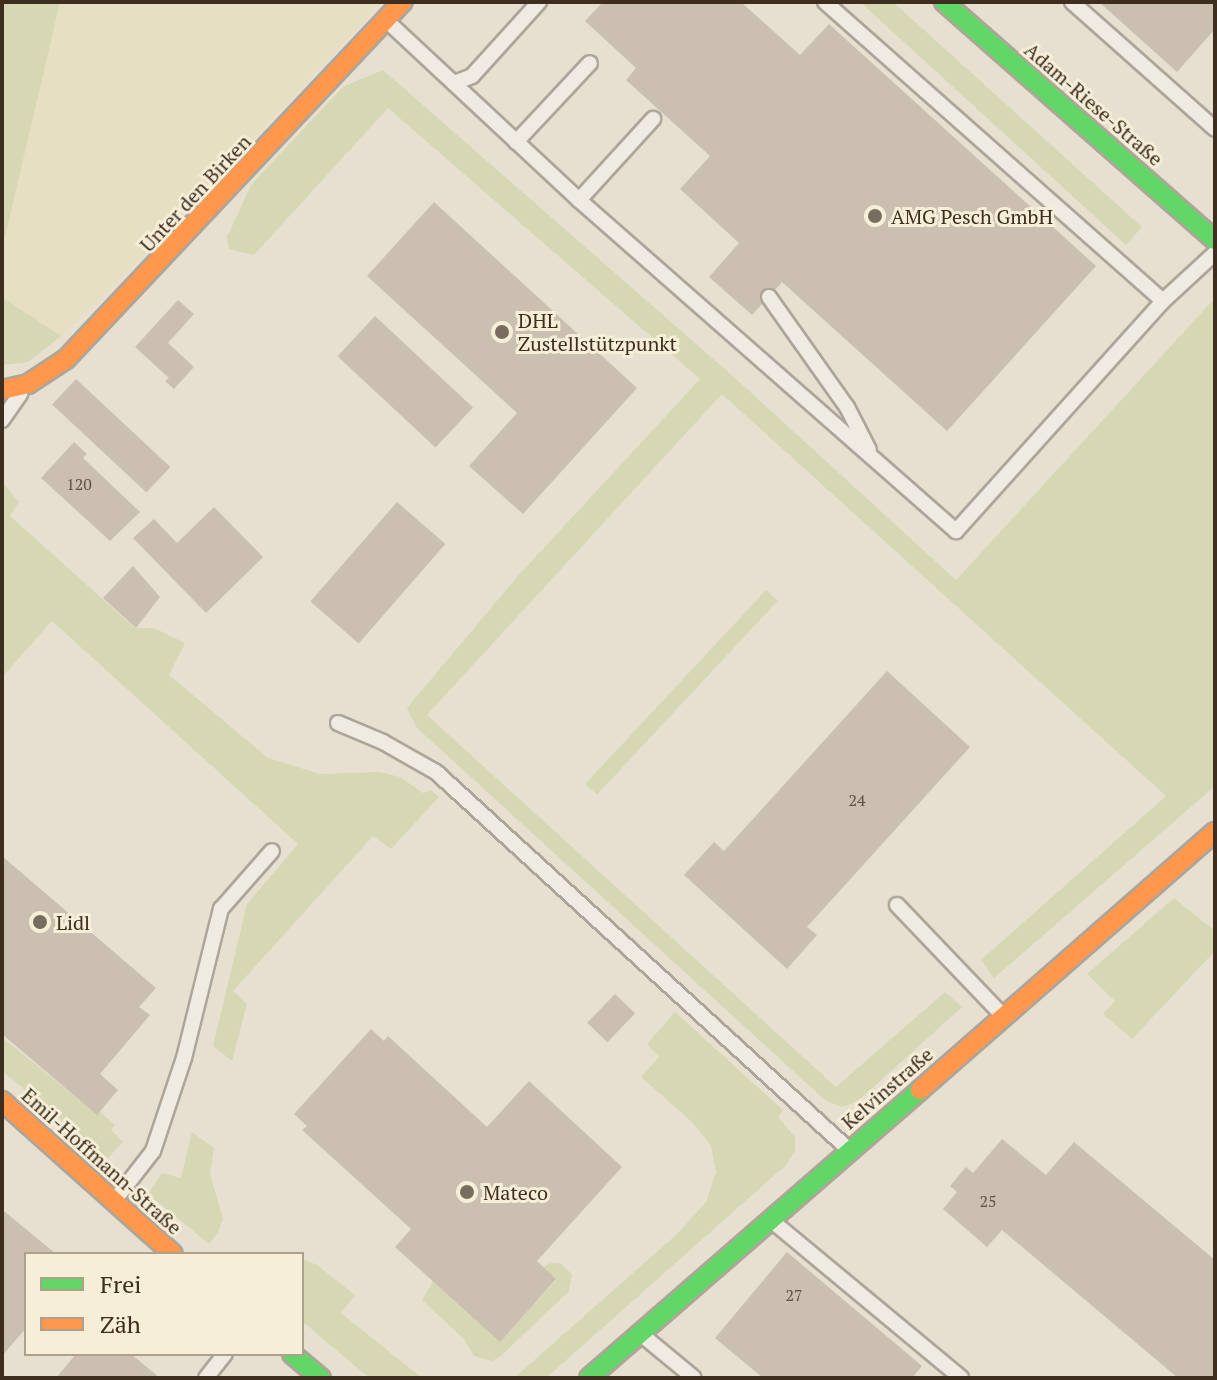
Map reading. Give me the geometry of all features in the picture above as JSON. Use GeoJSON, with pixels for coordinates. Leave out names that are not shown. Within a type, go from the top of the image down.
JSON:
{"type":"FeatureCollection","features":[{"type":"Feature","properties":{"kind":"street","name":"Unter den Birken"},"geometry":{"type":"LineString","coordinates":[[2,390],[28,384],[66,359],[403,2]]}},
{"type":"Feature","properties":{"kind":"street","name":"Adam-Riese-Straße"},"geometry":{"type":"LineString","coordinates":[[944,2],[1215,239]]}},
{"type":"Feature","properties":{"kind":"street","name":"Kelvinstraße"},"geometry":{"type":"LineString","coordinates":[[589,1378],[1215,832]]}},
{"type":"Feature","properties":{"kind":"street","name":"Emil-Hoffmann-Straße"},"geometry":{"type":"LineString","coordinates":[[2,1101],[171,1252]]}},
{"type":"Feature","properties":{"kind":"street"},"geometry":{"type":"LineString","coordinates":[[294,1356],[321,1378]]}},
{"type":"Feature","properties":{"kind":"lane"},"geometry":{"type":"LineString","coordinates":[[454,83],[472,76],[539,2]]}},
{"type":"Feature","properties":{"kind":"lane"},"geometry":{"type":"LineString","coordinates":[[825,2],[1163,301]]}},
{"type":"Feature","properties":{"kind":"lane"},"geometry":{"type":"LineString","coordinates":[[1072,2],[1215,129]]}},
{"type":"Feature","properties":{"kind":"lane"},"geometry":{"type":"LineString","coordinates":[[387,21],[579,200],[956,531],[1163,301],[1215,253]]}},
{"type":"Feature","properties":{"kind":"lane"},"geometry":{"type":"LineString","coordinates":[[516,142],[590,63]]}},
{"type":"Feature","properties":{"kind":"lane"},"geometry":{"type":"LineString","coordinates":[[579,200],[653,119]]}},
{"type":"Feature","properties":{"kind":"lane"},"geometry":{"type":"LineString","coordinates":[[769,297],[847,407],[875,461]]}},
{"type":"Feature","properties":{"kind":"lane"},"geometry":{"type":"LineString","coordinates":[[2,420],[28,384]]}},
{"type":"Feature","properties":{"kind":"lane"},"geometry":{"type":"LineString","coordinates":[[338,723],[383,742],[436,772],[849,1150]]}},
{"type":"Feature","properties":{"kind":"lane"},"geometry":{"type":"LineString","coordinates":[[114,1201],[153,1151],[184,1058],[221,909],[272,851]]}},
{"type":"Feature","properties":{"kind":"lane"},"geometry":{"type":"LineString","coordinates":[[897,905],[1003,1017]]}},
{"type":"Feature","properties":{"kind":"lane"},"geometry":{"type":"LineString","coordinates":[[771,1220],[961,1378]]}},
{"type":"Feature","properties":{"kind":"lane"},"geometry":{"type":"LineString","coordinates":[[640,1333],[694,1378]]}},
{"type":"Feature","properties":{"kind":"lane"},"geometry":{"type":"LineString","coordinates":[[206,1378],[223,1356]]}},
{"type":"Feature","properties":{"kind":"shaded area"},"geometry":{"type":"Polygon","coordinates":[[[59,2],[381,2],[147,252],[61,336],[2,297],[2,250],[59,2]]]}},
{"type":"Feature","properties":{"kind":"green space"},"geometry":{"type":"Polygon","coordinates":[[[2,2],[60,2],[2,250],[2,2]]]}},
{"type":"Feature","properties":{"kind":"green space"},"geometry":{"type":"Polygon","coordinates":[[[860,2],[893,2],[1142,227],[1126,245],[860,2]]]}},
{"type":"Feature","properties":{"kind":"green space"},"geometry":{"type":"Polygon","coordinates":[[[383,70],[735,378],[956,580],[1215,298],[1215,786],[994,978],[981,960],[1166,796],[722,394],[427,715],[836,1087],[945,992],[962,1007],[858,1101],[842,1107],[826,1101],[416,727],[407,708],[517,577],[700,379],[388,108],[254,255],[229,249],[227,237],[251,185],[343,87],[383,70]]]}},
{"type":"Feature","properties":{"kind":"green space"},"geometry":{"type":"Polygon","coordinates":[[[2,297],[61,336],[28,362],[2,365],[2,297]]]}},
{"type":"Feature","properties":{"kind":"green space"},"geometry":{"type":"Polygon","coordinates":[[[2,482],[19,502],[10,516],[135,628],[154,628],[185,643],[169,675],[268,758],[320,774],[379,772],[400,777],[423,793],[431,790],[439,797],[391,849],[373,836],[233,991],[247,1004],[232,1061],[213,1046],[247,904],[298,844],[52,621],[2,677],[2,482]]]}},
{"type":"Feature","properties":{"kind":"green space"},"geometry":{"type":"Polygon","coordinates":[[[766,590],[778,601],[597,795],[585,784],[766,590]]]}},
{"type":"Feature","properties":{"kind":"green space"},"geometry":{"type":"Polygon","coordinates":[[[1174,898],[1215,931],[1215,951],[1132,1039],[1103,1014],[1115,1001],[1087,974],[1174,898]]]}},
{"type":"Feature","properties":{"kind":"green space"},"geometry":{"type":"Polygon","coordinates":[[[675,1012],[783,1110],[778,1117],[795,1137],[795,1151],[786,1165],[546,1378],[514,1378],[676,1235],[706,1202],[716,1172],[711,1146],[693,1123],[641,1077],[659,1057],[647,1044],[675,1012]]]}},
{"type":"Feature","properties":{"kind":"green space"},"geometry":{"type":"Polygon","coordinates":[[[2,1037],[96,1114],[100,1112],[115,1125],[111,1130],[123,1142],[108,1158],[2,1071],[2,1037]]]}},
{"type":"Feature","properties":{"kind":"green space"},"geometry":{"type":"Polygon","coordinates":[[[192,1132],[214,1148],[210,1174],[223,1219],[209,1244],[148,1194],[162,1173],[181,1178],[192,1132]]]}},
{"type":"Feature","properties":{"kind":"green space"},"geometry":{"type":"Polygon","coordinates":[[[304,1260],[317,1265],[355,1295],[341,1313],[422,1378],[369,1378],[304,1323],[304,1260]]]}},
{"type":"Feature","properties":{"kind":"green space"},"geometry":{"type":"Polygon","coordinates":[[[560,1263],[572,1274],[569,1291],[492,1361],[474,1356],[464,1339],[422,1300],[433,1281],[500,1341],[556,1280],[543,1267],[560,1263]]]}},
{"type":"Feature","properties":{"kind":"building","name":"AMG Pesch GmbH"},"geometry":{"type":"Polygon","coordinates":[[[603,2],[741,2],[800,55],[829,24],[1096,266],[947,431],[782,282],[752,315],[709,277],[739,243],[680,189],[710,156],[626,80],[636,68],[585,21],[603,2]]]}},
{"type":"Feature","properties":{"kind":"building"},"geometry":{"type":"Polygon","coordinates":[[[1099,2],[1215,2],[1215,29],[1177,72],[1099,2]]]}},
{"type":"Feature","properties":{"kind":"building","name":"DHL Zustellstützpunkt"},"geometry":{"type":"Polygon","coordinates":[[[434,202],[637,388],[523,514],[469,466],[517,413],[367,276],[434,202]]]}},
{"type":"Feature","properties":{"kind":"building"},"geometry":{"type":"Polygon","coordinates":[[[178,300],[194,314],[168,343],[194,367],[174,389],[165,381],[169,378],[135,347],[178,300]]]}},
{"type":"Feature","properties":{"kind":"building"},"geometry":{"type":"Polygon","coordinates":[[[375,316],[473,407],[435,448],[337,356],[375,316]]]}},
{"type":"Feature","properties":{"kind":"building"},"geometry":{"type":"Polygon","coordinates":[[[76,379],[170,467],[146,493],[52,405],[76,379]]]}},
{"type":"Feature","properties":{"kind":"building"},"geometry":{"type":"Polygon","coordinates":[[[74,442],[87,454],[83,458],[140,512],[110,541],[41,478],[74,442]]]}},
{"type":"Feature","properties":{"kind":"building"},"geometry":{"type":"Polygon","coordinates":[[[397,502],[445,544],[359,644],[310,602],[397,502]]]}},
{"type":"Feature","properties":{"kind":"building"},"geometry":{"type":"Polygon","coordinates":[[[214,507],[263,557],[206,613],[133,538],[154,519],[177,543],[214,507]]]}},
{"type":"Feature","properties":{"kind":"building"},"geometry":{"type":"Polygon","coordinates":[[[133,566],[160,597],[136,628],[103,598],[133,566]]]}},
{"type":"Feature","properties":{"kind":"building"},"geometry":{"type":"Polygon","coordinates":[[[887,671],[970,747],[807,927],[817,935],[787,969],[684,875],[714,842],[724,851],[887,671]]]}},
{"type":"Feature","properties":{"kind":"building","name":"Lidl"},"geometry":{"type":"Polygon","coordinates":[[[2,856],[156,988],[139,1007],[150,1015],[100,1074],[118,1090],[97,1115],[2,1034],[2,856]]]}},
{"type":"Feature","properties":{"kind":"building"},"geometry":{"type":"Polygon","coordinates":[[[615,994],[635,1013],[607,1042],[587,1023],[615,994]]]}},
{"type":"Feature","properties":{"kind":"building"},"geometry":{"type":"Polygon","coordinates":[[[371,1029],[384,1041],[388,1036],[487,1127],[529,1081],[622,1167],[537,1261],[556,1279],[500,1342],[395,1247],[411,1229],[302,1130],[307,1126],[294,1114],[371,1029]]]}},
{"type":"Feature","properties":{"kind":"building"},"geometry":{"type":"Polygon","coordinates":[[[1002,1139],[1046,1175],[1074,1142],[1215,1260],[1215,1378],[1178,1378],[1002,1230],[987,1247],[943,1209],[957,1192],[950,1186],[966,1167],[973,1173],[1002,1139]]]}},
{"type":"Feature","properties":{"kind":"building"},"geometry":{"type":"Polygon","coordinates":[[[4,1211],[54,1252],[24,1252],[24,1330],[2,1356],[4,1211]]]}},
{"type":"Feature","properties":{"kind":"building"},"geometry":{"type":"Polygon","coordinates":[[[787,1252],[922,1366],[912,1378],[763,1378],[715,1338],[787,1252]]]}},
{"type":"Feature","properties":{"kind":"building"},"geometry":{"type":"Polygon","coordinates":[[[74,1356],[133,1356],[160,1378],[56,1378],[74,1356]]]}},
{"type":"Feature","properties":{"kind":"traffic: fast"},"geometry":{"type":"LineString","coordinates":[[944,2],[1215,240]]}},
{"type":"Feature","properties":{"kind":"traffic: fast"},"geometry":{"type":"LineString","coordinates":[[589,1378],[920,1090]]}},
{"type":"Feature","properties":{"kind":"traffic: fast"},"geometry":{"type":"LineString","coordinates":[[294,1356],[321,1378]]}},
{"type":"Feature","properties":{"kind":"traffic: slow"},"geometry":{"type":"LineString","coordinates":[[2,390],[28,384],[66,359],[403,2]]}},
{"type":"Feature","properties":{"kind":"traffic: slow"},"geometry":{"type":"LineString","coordinates":[[920,1090],[1215,832]]}},
{"type":"Feature","properties":{"kind":"traffic: slow"},"geometry":{"type":"LineString","coordinates":[[2,1101],[171,1252]]}},
{"type":"Feature","properties":{"kind":"place","name":"AMG Pesch GmbH"},"geometry":{"type":"Point","coordinates":[875,216]}},
{"type":"Feature","properties":{"kind":"place","name":"DHL Zustellstützpunkt"},"geometry":{"type":"Point","coordinates":[502,332]}},
{"type":"Feature","properties":{"kind":"place","name":"Lidl"},"geometry":{"type":"Point","coordinates":[40,922]}},
{"type":"Feature","properties":{"kind":"place","name":"Mateco"},"geometry":{"type":"Point","coordinates":[467,1192]}}]}
